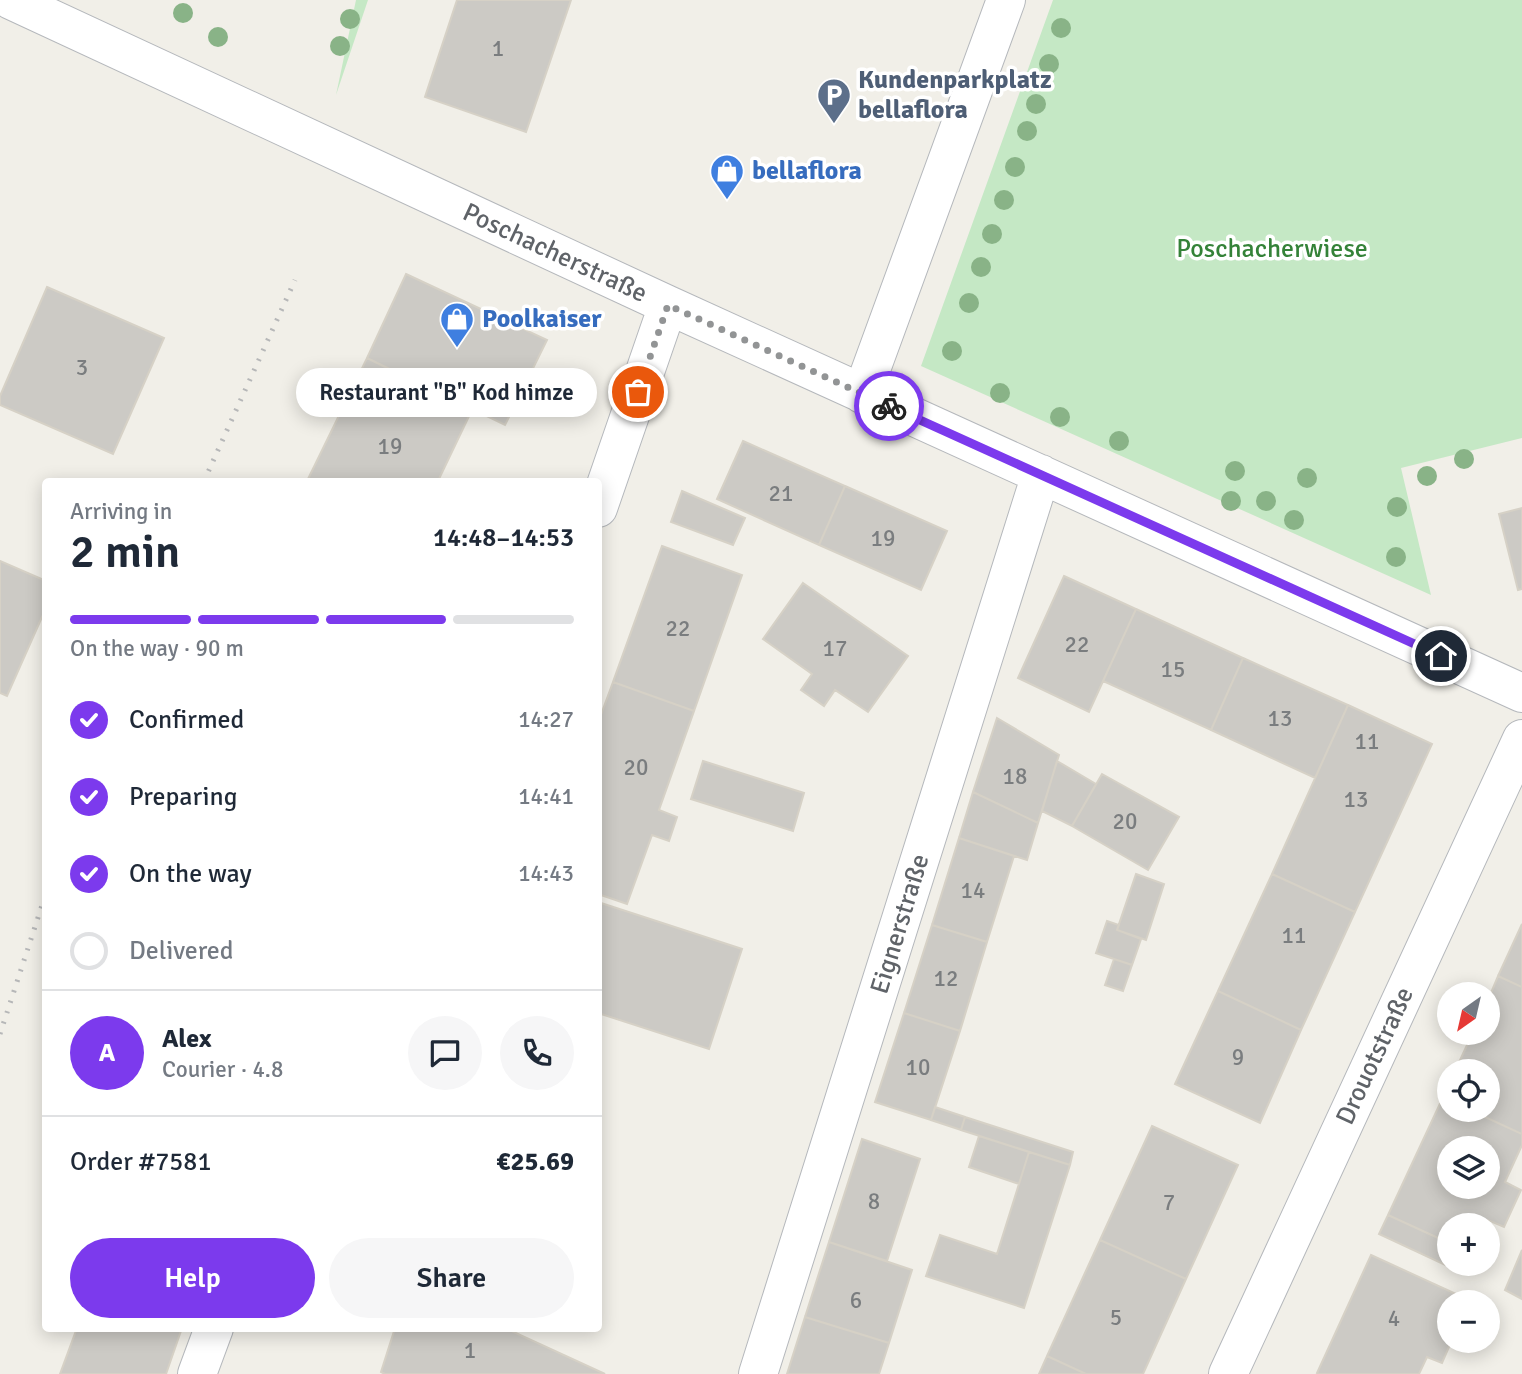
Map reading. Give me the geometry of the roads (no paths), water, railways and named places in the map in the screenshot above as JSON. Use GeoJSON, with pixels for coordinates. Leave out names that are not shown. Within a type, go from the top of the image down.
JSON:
{"type":"FeatureCollection","features":[{"type":"Feature","properties":{"kind":"street","name":"Poschacherstraße"},"geometry":{"type":"LineString","coordinates":[[11,0],[862,394],[1522,693]]}},
{"type":"Feature","properties":{"kind":"street"},"geometry":{"type":"LineString","coordinates":[[862,394],[1006,0]]}},
{"type":"Feature","properties":{"kind":"street"},"geometry":{"type":"LineString","coordinates":[[602,497],[668,305]]}},
{"type":"Feature","properties":{"kind":"street","name":"Eignerstraße"},"geometry":{"type":"LineString","coordinates":[[758,1374],[1041,474]]}},
{"type":"Feature","properties":{"kind":"street","name":"Drouotstraße"},"geometry":{"type":"LineString","coordinates":[[1228,1374],[1522,739]]}},
{"type":"Feature","properties":{"kind":"street"},"geometry":{"type":"LineString","coordinates":[[197,1374],[213,1332]]}},
{"type":"Feature","properties":{"kind":"railway"},"geometry":{"type":"LineString","coordinates":[[205,478],[295,280]]}},
{"type":"Feature","properties":{"kind":"railway"},"geometry":{"type":"LineString","coordinates":[[0,1034],[42,905]]}},
{"type":"Feature","properties":{"kind":"place","name":"Kundenparkplatz bellaflora"},"geometry":{"type":"Point","coordinates":[834,125]}},
{"type":"Feature","properties":{"kind":"place","name":"bellaflora"},"geometry":{"type":"Point","coordinates":[727,201]}},
{"type":"Feature","properties":{"kind":"place","name":"Poolkaiser"},"geometry":{"type":"Point","coordinates":[457,349]}},
{"type":"Feature","properties":{"kind":"place","name":"Restaurant \"B\" Kod himze"},"geometry":{"type":"Point","coordinates":[638,392]}},
{"type":"Feature","properties":{"kind":"park label","name":"Poschacherwiese"},"geometry":{"type":"Point","coordinates":[1272,249]}}]}
